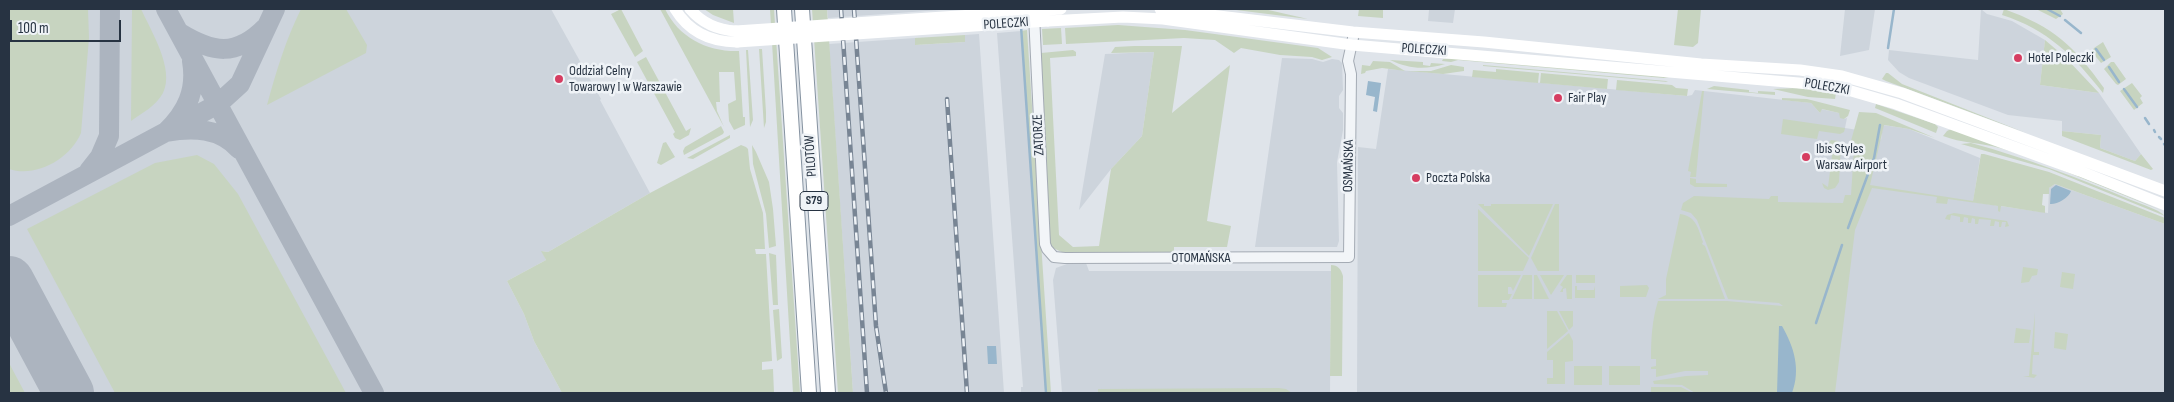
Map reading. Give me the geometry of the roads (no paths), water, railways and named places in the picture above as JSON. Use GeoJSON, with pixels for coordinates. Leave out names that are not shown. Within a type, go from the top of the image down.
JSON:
{"type":"FeatureCollection","features":[{"type":"Feature","properties":{"kind":"highway","name":"PILOTÓW"},"geometry":{"type":"LineString","coordinates":[[784,9],[809,393]]}},
{"type":"Feature","properties":{"kind":"highway","name":"PILOTÓW"},"geometry":{"type":"LineString","coordinates":[[802,9],[828,393]]}},
{"type":"Feature","properties":{"kind":"main road","name":"POLECZKI"},"geometry":{"type":"LineString","coordinates":[[675,9],[692,28],[706,37],[1048,15],[1123,17],[1163,20],[1352,45],[1798,82],[1840,88],[1896,104],[2037,155],[2165,205]]}},
{"type":"Feature","properties":{"kind":"main road","name":"POLECZKI"},"geometry":{"type":"LineString","coordinates":[[690,9],[699,19],[711,26],[737,36]]}},
{"type":"Feature","properties":{"kind":"main road","name":"POLECZKI"},"geometry":{"type":"LineString","coordinates":[[1048,15],[1061,9]]}},
{"type":"Feature","properties":{"kind":"main road","name":"POLECZKI"},"geometry":{"type":"LineString","coordinates":[[1160,9],[1353,32],[1484,42],[1710,65],[1800,70],[1842,76],[1902,93],[2165,191]]}},
{"type":"Feature","properties":{"kind":"street","name":"ZATORZE"},"geometry":{"type":"LineString","coordinates":[[1034,9],[1034,50],[1045,244],[1049,253],[1054,257]]}},
{"type":"Feature","properties":{"kind":"street","name":"OSMAŃSKA"},"geometry":{"type":"LineString","coordinates":[[1349,257],[1351,74],[1348,61],[1353,32]]}},
{"type":"Feature","properties":{"kind":"street","name":"OTOMAŃSKA"},"geometry":{"type":"LineString","coordinates":[[1054,257],[1349,257]]}},
{"type":"Feature","properties":{"kind":"water"},"geometry":{"type":"Polygon","coordinates":[[[1368,81],[1381,83],[1377,112],[1373,111],[1375,97],[1366,95],[1368,81]]]}},
{"type":"Feature","properties":{"kind":"water"},"geometry":{"type":"Polygon","coordinates":[[[2056,185],[2071,191],[2062,200],[2050,204],[2051,189],[2056,185]]]}},
{"type":"Feature","properties":{"kind":"water"},"geometry":{"type":"Polygon","coordinates":[[[1779,326],[1782,326],[1786,334],[1795,358],[1796,375],[1792,393],[1777,393],[1779,326]]]}},
{"type":"Feature","properties":{"kind":"water"},"geometry":{"type":"Polygon","coordinates":[[[987,346],[996,346],[997,364],[988,364],[987,346]]]}},
{"type":"Feature","properties":{"kind":"waterway"},"geometry":{"type":"LineString","coordinates":[[1888,48],[1894,9]]}},
{"type":"Feature","properties":{"kind":"waterway"},"geometry":{"type":"LineString","coordinates":[[2047,9],[2060,16]]}},
{"type":"Feature","properties":{"kind":"waterway"},"geometry":{"type":"LineString","coordinates":[[2065,20],[2081,33]]}},
{"type":"Feature","properties":{"kind":"waterway"},"geometry":{"type":"LineString","coordinates":[[1021,26],[1046,393]]}},
{"type":"Feature","properties":{"kind":"waterway"},"geometry":{"type":"LineString","coordinates":[[2096,49],[2104,60]]}},
{"type":"Feature","properties":{"kind":"waterway"},"geometry":{"type":"LineString","coordinates":[[2109,67],[2119,82]]}},
{"type":"Feature","properties":{"kind":"waterway"},"geometry":{"type":"LineString","coordinates":[[2124,89],[2137,107]]}},
{"type":"Feature","properties":{"kind":"waterway"},"geometry":{"type":"LineString","coordinates":[[2145,118],[2149,124]]}},
{"type":"Feature","properties":{"kind":"waterway"},"geometry":{"type":"LineString","coordinates":[[1848,228],[1874,158],[1880,125]]}},
{"type":"Feature","properties":{"kind":"waterway"},"geometry":{"type":"LineString","coordinates":[[1816,323],[1842,245]]}},
{"type":"Feature","properties":{"kind":"railway"},"geometry":{"type":"LineString","coordinates":[[841,9],[867,393]]}},
{"type":"Feature","properties":{"kind":"railway"},"geometry":{"type":"LineString","coordinates":[[854,9],[876,326],[886,393]]}},
{"type":"Feature","properties":{"kind":"railway"},"geometry":{"type":"LineString","coordinates":[[947,99],[967,393]]}},
{"type":"Feature","properties":{"kind":"place","name":"Hotel Poleczki"},"geometry":{"type":"Point","coordinates":[2018,58]}},
{"type":"Feature","properties":{"kind":"place","name":"Oddział Celny Towarowy I w Warszawie"},"geometry":{"type":"Point","coordinates":[559,79]}},
{"type":"Feature","properties":{"kind":"place","name":"Fair Play"},"geometry":{"type":"Point","coordinates":[1558,98]}},
{"type":"Feature","properties":{"kind":"place","name":"Ibis Styles Warsaw Airport"},"geometry":{"type":"Point","coordinates":[1806,157]}},
{"type":"Feature","properties":{"kind":"place","name":"Poczta Polska"},"geometry":{"type":"Point","coordinates":[1416,178]}}]}
